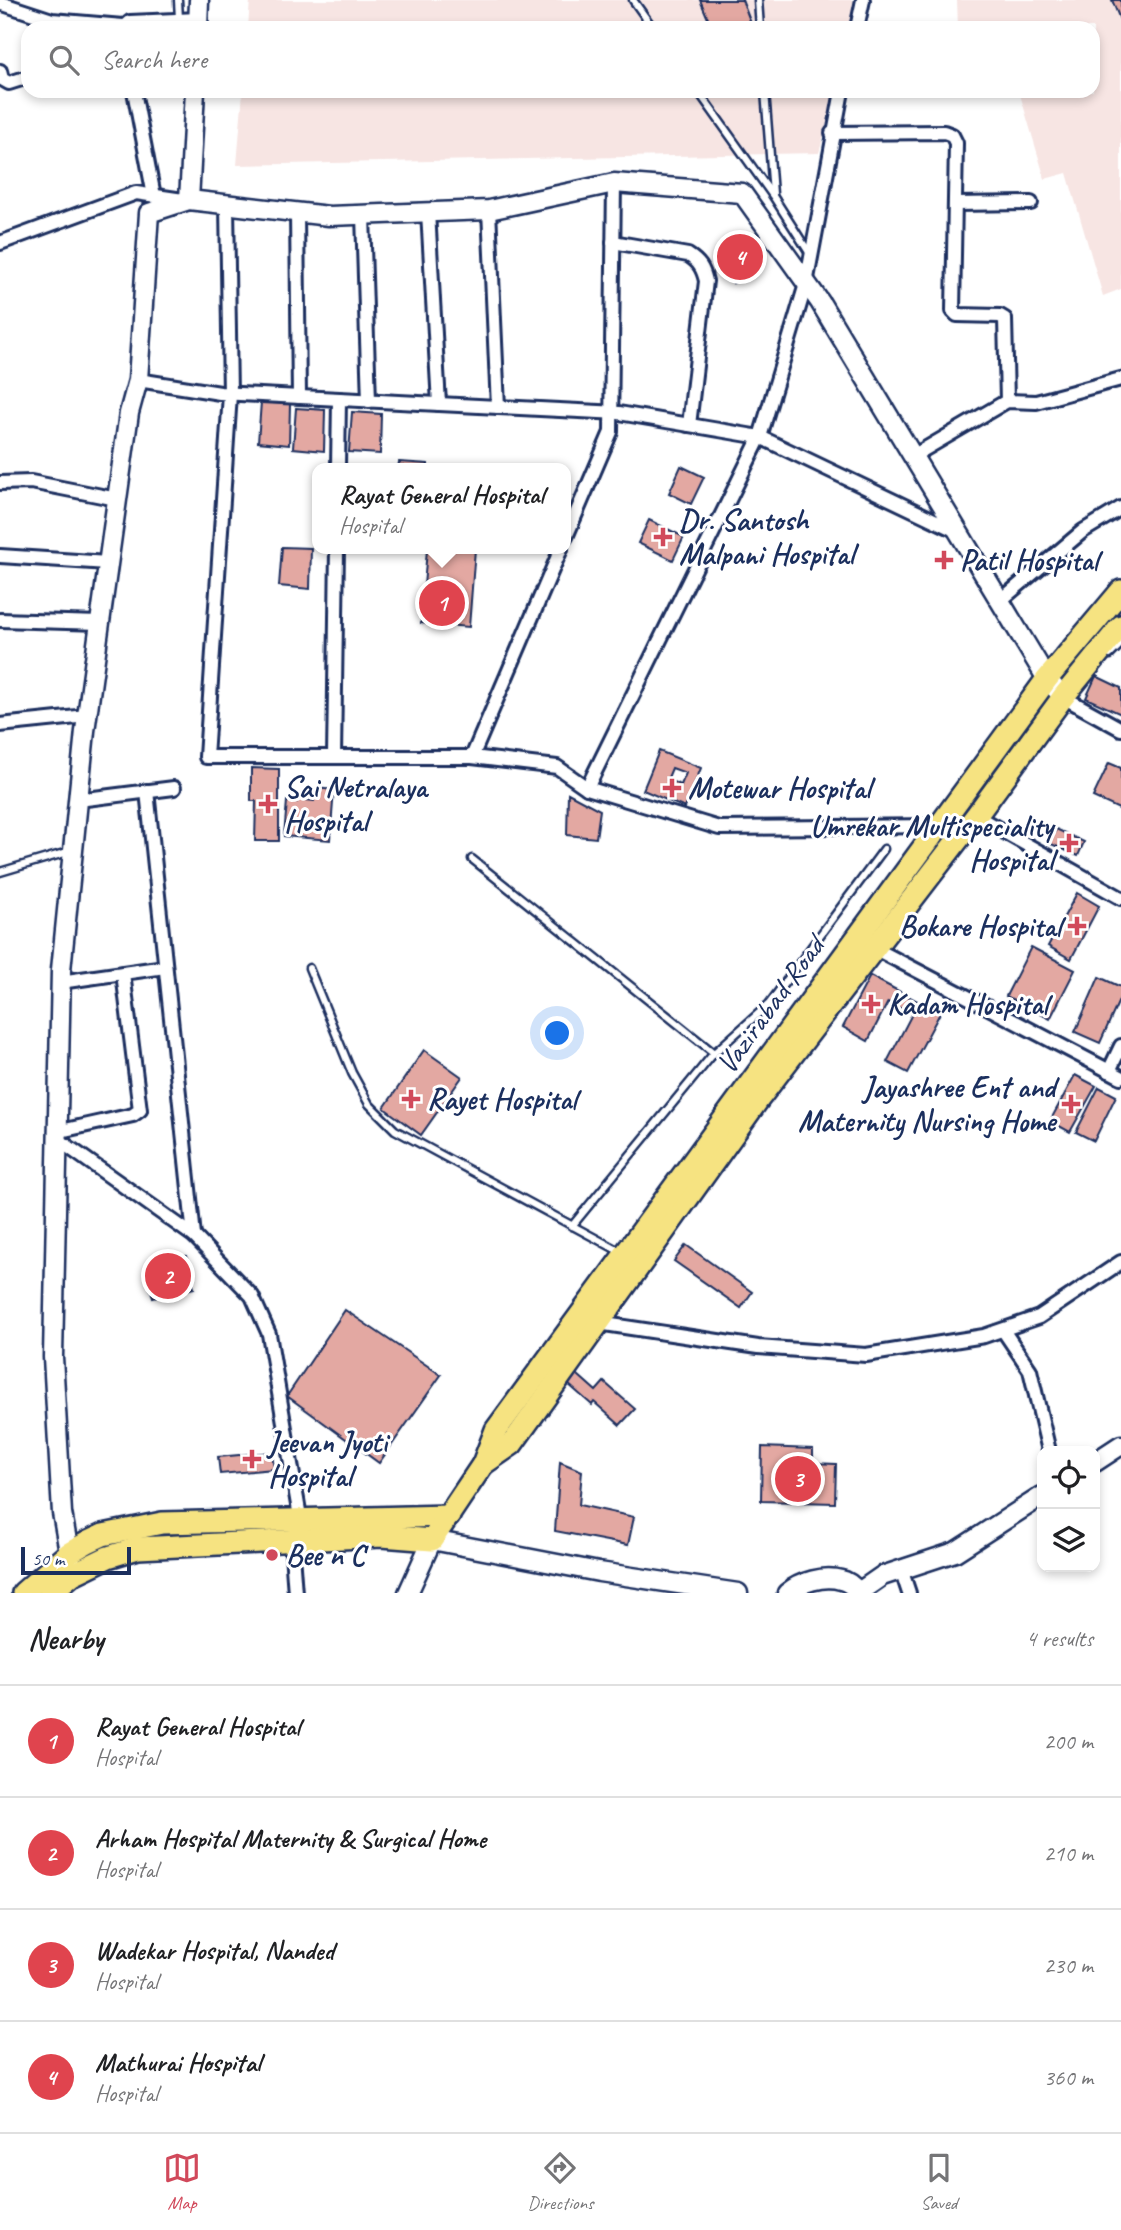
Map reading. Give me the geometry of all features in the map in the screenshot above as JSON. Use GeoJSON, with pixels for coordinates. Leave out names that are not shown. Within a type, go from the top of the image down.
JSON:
{"type":"FeatureCollection","features":[{"type":"Feature","properties":{"kind":"main road","name":"Vazirabad Road"},"geometry":{"type":"LineString","coordinates":[[484,1464],[512,1444],[760,1097],[865,943],[938,825],[1047,679],[1121,591]]}},
{"type":"Feature","properties":{"kind":"main road","name":"Vazirabad Road"},"geometry":{"type":"LineString","coordinates":[[432,1540],[484,1464],[496,1430],[626,1255],[865,943],[976,816],[1072,697],[1121,626]]}},
{"type":"Feature","properties":{"kind":"main road"},"geometry":{"type":"LineString","coordinates":[[996,747],[1017,762]]}},
{"type":"Feature","properties":{"kind":"main road"},"geometry":{"type":"LineString","coordinates":[[23,1593],[108,1557],[138,1548],[449,1516]]}},
{"type":"Feature","properties":{"kind":"main road"},"geometry":{"type":"LineString","coordinates":[[298,1533],[382,1535],[432,1540]]}},
{"type":"Feature","properties":{"kind":"main road"},"geometry":{"type":"LineString","coordinates":[[50,1593],[71,1573]]}},
{"type":"Feature","properties":{"kind":"street"},"geometry":{"type":"LineString","coordinates":[[198,21],[199,0]]}},
{"type":"Feature","properties":{"kind":"street"},"geometry":{"type":"LineString","coordinates":[[858,21],[863,0]]}},
{"type":"Feature","properties":{"kind":"street"},"geometry":{"type":"LineString","coordinates":[[0,3],[62,21]]}},
{"type":"Feature","properties":{"kind":"street"},"geometry":{"type":"LineString","coordinates":[[163,21],[184,21]]}},
{"type":"Feature","properties":{"kind":"street"},"geometry":{"type":"LineString","coordinates":[[0,71],[2,79],[9,83],[21,79]]}},
{"type":"Feature","properties":{"kind":"street"},"geometry":{"type":"LineString","coordinates":[[135,98],[154,196]]}},
{"type":"Feature","properties":{"kind":"street"},"geometry":{"type":"LineString","coordinates":[[188,200],[195,98]]}},
{"type":"Feature","properties":{"kind":"street"},"geometry":{"type":"LineString","coordinates":[[587,788],[760,438],[806,284],[840,98]]}},
{"type":"Feature","properties":{"kind":"street"},"geometry":{"type":"LineString","coordinates":[[832,133],[949,132],[956,143],[953,311],[957,315],[1000,316],[1005,319],[1007,401]]}},
{"type":"Feature","properties":{"kind":"street"},"geometry":{"type":"LineString","coordinates":[[0,243],[136,193],[329,216],[489,210],[614,183],[742,193],[820,302],[1047,679],[1121,729]]}},
{"type":"Feature","properties":{"kind":"street"},"geometry":{"type":"LineString","coordinates":[[571,525],[611,432],[614,183]]}},
{"type":"Feature","properties":{"kind":"street"},"geometry":{"type":"LineString","coordinates":[[71,1573],[62,1513],[53,1357],[60,982],[88,716],[129,413],[138,380],[149,213],[188,200]]}},
{"type":"Feature","properties":{"kind":"street"},"geometry":{"type":"LineString","coordinates":[[955,204],[1031,203]]}},
{"type":"Feature","properties":{"kind":"street"},"geometry":{"type":"LineString","coordinates":[[227,205],[230,394],[206,757],[472,757],[557,767],[587,788],[719,828],[938,825]]}},
{"type":"Feature","properties":{"kind":"street"},"geometry":{"type":"LineString","coordinates":[[489,210],[498,407]]}},
{"type":"Feature","properties":{"kind":"street"},"geometry":{"type":"LineString","coordinates":[[428,212],[439,404]]}},
{"type":"Feature","properties":{"kind":"street"},"geometry":{"type":"LineString","coordinates":[[297,213],[299,397]]}},
{"type":"Feature","properties":{"kind":"street"},"geometry":{"type":"LineString","coordinates":[[363,215],[369,401]]}},
{"type":"Feature","properties":{"kind":"street"},"geometry":{"type":"LineString","coordinates":[[613,242],[688,255],[697,260],[703,269],[706,281],[689,425]]}},
{"type":"Feature","properties":{"kind":"street"},"geometry":{"type":"LineString","coordinates":[[913,456],[1007,401],[1040,401],[1121,379]]}},
{"type":"Feature","properties":{"kind":"street"},"geometry":{"type":"LineString","coordinates":[[138,380],[230,394],[611,412],[760,438],[959,532]]}},
{"type":"Feature","properties":{"kind":"street"},"geometry":{"type":"LineString","coordinates":[[338,463],[339,399]]}},
{"type":"Feature","properties":{"kind":"street"},"geometry":{"type":"LineString","coordinates":[[0,482],[31,482],[117,499]]}},
{"type":"Feature","properties":{"kind":"street"},"geometry":{"type":"LineString","coordinates":[[1000,601],[1083,531],[1121,508]]}},
{"type":"Feature","properties":{"kind":"street"},"geometry":{"type":"LineString","coordinates":[[334,757],[337,554]]}},
{"type":"Feature","properties":{"kind":"street"},"geometry":{"type":"LineString","coordinates":[[472,757],[559,554]]}},
{"type":"Feature","properties":{"kind":"street"},"geometry":{"type":"LineString","coordinates":[[0,556],[108,563]]}},
{"type":"Feature","properties":{"kind":"street"},"geometry":{"type":"LineString","coordinates":[[0,620],[100,624]]}},
{"type":"Feature","properties":{"kind":"street"},"geometry":{"type":"LineString","coordinates":[[0,725],[88,716]]}},
{"type":"Feature","properties":{"kind":"street"},"geometry":{"type":"LineString","coordinates":[[78,800],[174,788]]}},
{"type":"Feature","properties":{"kind":"street"},"geometry":{"type":"LineString","coordinates":[[147,791],[194,1237]]}},
{"type":"Feature","properties":{"kind":"street"},"geometry":{"type":"LineString","coordinates":[[976,816],[1121,898]]}},
{"type":"Feature","properties":{"kind":"street"},"geometry":{"type":"LineString","coordinates":[[865,943],[1121,1077]]}},
{"type":"Feature","properties":{"kind":"street"},"geometry":{"type":"LineString","coordinates":[[60,982],[165,967]]}},
{"type":"Feature","properties":{"kind":"street"},"geometry":{"type":"LineString","coordinates":[[56,1135],[133,1115],[140,1110],[123,973]]}},
{"type":"Feature","properties":{"kind":"street"},"geometry":{"type":"LineString","coordinates":[[1109,1071],[1121,1046]]}},
{"type":"Feature","properties":{"kind":"street"},"geometry":{"type":"LineString","coordinates":[[56,1135],[194,1237],[251,1296],[269,1334],[298,1533],[295,1593]]}},
{"type":"Feature","properties":{"kind":"street"},"geometry":{"type":"LineString","coordinates":[[598,1323],[758,1347],[866,1355],[984,1336],[1039,1317],[1121,1262]]}},
{"type":"Feature","properties":{"kind":"street"},"geometry":{"type":"LineString","coordinates":[[1003,1329],[1030,1370],[1048,1446]]}},
{"type":"Feature","properties":{"kind":"street"},"geometry":{"type":"LineString","coordinates":[[1100,1459],[1121,1445]]}},
{"type":"Feature","properties":{"kind":"street"},"geometry":{"type":"LineString","coordinates":[[788,1593],[797,1585],[828,1578],[843,1580],[859,1592],[882,1576],[955,1552],[1037,1499]]}},
{"type":"Feature","properties":{"kind":"street"},"geometry":{"type":"LineString","coordinates":[[432,1540],[600,1572],[637,1585],[738,1593]]}},
{"type":"Feature","properties":{"kind":"street","name":"Vazirabad Road"},"geometry":{"type":"LineString","coordinates":[[408,1593],[432,1540]]}},
{"type":"Feature","properties":{"kind":"street"},"geometry":{"type":"LineString","coordinates":[[901,1569],[909,1593]]}},
{"type":"Feature","properties":{"kind":"lane"},"geometry":{"type":"LineString","coordinates":[[178,0],[179,20]]}},
{"type":"Feature","properties":{"kind":"lane"},"geometry":{"type":"LineString","coordinates":[[633,0],[648,21]]}},
{"type":"Feature","properties":{"kind":"lane"},"geometry":{"type":"LineString","coordinates":[[758,0],[760,21]]}},
{"type":"Feature","properties":{"kind":"lane"},"geometry":{"type":"LineString","coordinates":[[703,98],[773,196],[811,256]]}},
{"type":"Feature","properties":{"kind":"lane"},"geometry":{"type":"LineString","coordinates":[[766,98],[773,196]]}},
{"type":"Feature","properties":{"kind":"lane"},"geometry":{"type":"LineString","coordinates":[[1104,663],[1121,644]]}},
{"type":"Feature","properties":{"kind":"lane"},"geometry":{"type":"LineString","coordinates":[[572,1226],[714,1053],[769,1004],[884,849]]}},
{"type":"Feature","properties":{"kind":"lane"},"geometry":{"type":"LineString","coordinates":[[0,872],[73,850]]}},
{"type":"Feature","properties":{"kind":"lane"},"geometry":{"type":"LineString","coordinates":[[472,859],[714,1053]]}},
{"type":"Feature","properties":{"kind":"lane"},"geometry":{"type":"LineString","coordinates":[[309,968],[352,1073],[369,1104],[395,1130],[626,1255]]}},
{"type":"Feature","properties":{"kind":"shaded area"},"geometry":{"type":"Polygon","coordinates":[[[250,0],[861,0],[855,21],[248,21],[250,0]]]}},
{"type":"Feature","properties":{"kind":"shaded area"},"geometry":{"type":"Polygon","coordinates":[[[957,0],[1121,0],[1121,289],[1103,296],[1067,173],[1045,179],[1021,98],[1100,98],[1100,21],[958,21],[957,0]]]}},
{"type":"Feature","properties":{"kind":"shaded area"},"geometry":{"type":"Polygon","coordinates":[[[242,98],[834,98],[819,153],[237,165],[242,98]]]}},
{"type":"Feature","properties":{"kind":"building"},"geometry":{"type":"Polygon","coordinates":[[[700,0],[742,0],[750,21],[709,21],[700,0]]]}},
{"type":"Feature","properties":{"kind":"building"},"geometry":{"type":"Polygon","coordinates":[[[1112,0],[1121,0],[1121,22],[1112,0]]]}},
{"type":"Feature","properties":{"kind":"building"},"geometry":{"type":"Polygon","coordinates":[[[745,236],[763,261],[733,283],[715,258],[745,236]]]}},
{"type":"Feature","properties":{"kind":"building"},"geometry":{"type":"Polygon","coordinates":[[[261,402],[290,404],[289,445],[258,442],[261,402]]]}},
{"type":"Feature","properties":{"kind":"building"},"geometry":{"type":"Polygon","coordinates":[[[296,408],[325,410],[324,451],[293,448],[296,408]]]}},
{"type":"Feature","properties":{"kind":"building"},"geometry":{"type":"Polygon","coordinates":[[[352,412],[381,414],[380,454],[349,452],[352,412]]]}},
{"type":"Feature","properties":{"kind":"building"},"geometry":{"type":"Polygon","coordinates":[[[681,466],[704,477],[691,504],[669,493],[681,466]]]}},
{"type":"Feature","properties":{"kind":"building"},"geometry":{"type":"Polygon","coordinates":[[[649,520],[684,537],[673,560],[638,543],[649,520]]]}},
{"type":"Feature","properties":{"kind":"building"},"geometry":{"type":"Polygon","coordinates":[[[282,547],[311,548],[310,589],[279,586],[282,547]]]}},
{"type":"Feature","properties":{"kind":"building"},"geometry":{"type":"Polygon","coordinates":[[[427,554],[475,554],[469,627],[421,623],[427,554]]]}},
{"type":"Feature","properties":{"kind":"building"},"geometry":{"type":"Polygon","coordinates":[[[1096,676],[1121,688],[1121,714],[1086,698],[1096,676]]]}},
{"type":"Feature","properties":{"kind":"building"},"geometry":{"type":"Polygon","coordinates":[[[659,751],[701,768],[685,808],[643,790],[659,751]],[[672,768],[667,780],[681,785],[686,773],[672,768]]]}},
{"type":"Feature","properties":{"kind":"building"},"geometry":{"type":"Polygon","coordinates":[[[1109,763],[1121,768],[1121,810],[1093,797],[1109,763]]]}},
{"type":"Feature","properties":{"kind":"building"},"geometry":{"type":"Polygon","coordinates":[[[251,768],[279,769],[279,841],[255,841],[256,801],[251,801],[251,768]]]}},
{"type":"Feature","properties":{"kind":"building"},"geometry":{"type":"Polygon","coordinates":[[[315,788],[334,790],[330,840],[284,836],[287,801],[314,801],[315,788]]]}},
{"type":"Feature","properties":{"kind":"building"},"geometry":{"type":"Polygon","coordinates":[[[568,793],[600,810],[596,838],[567,835],[568,793]]]}},
{"type":"Feature","properties":{"kind":"building"},"geometry":{"type":"Polygon","coordinates":[[[1056,829],[1084,842],[1078,856],[1049,843],[1056,829]]]}},
{"type":"Feature","properties":{"kind":"building"},"geometry":{"type":"Polygon","coordinates":[[[1077,893],[1099,906],[1071,959],[1048,946],[1077,893]]]}},
{"type":"Feature","properties":{"kind":"building"},"geometry":{"type":"Polygon","coordinates":[[[1031,947],[1075,970],[1050,1019],[1006,996],[1031,947]]]}},
{"type":"Feature","properties":{"kind":"building"},"geometry":{"type":"Polygon","coordinates":[[[870,976],[940,1013],[908,1073],[887,1062],[912,1014],[888,1002],[868,1041],[843,1027],[870,976]]]}},
{"type":"Feature","properties":{"kind":"building"},"geometry":{"type":"Polygon","coordinates":[[[1099,977],[1121,987],[1121,996],[1100,1043],[1075,1032],[1099,977]]]}},
{"type":"Feature","properties":{"kind":"building"},"geometry":{"type":"Polygon","coordinates":[[[424,1050],[462,1077],[421,1135],[384,1108],[424,1050]]]}},
{"type":"Feature","properties":{"kind":"building"},"geometry":{"type":"Polygon","coordinates":[[[1075,1075],[1096,1086],[1070,1132],[1050,1121],[1075,1075]]]}},
{"type":"Feature","properties":{"kind":"building"},"geometry":{"type":"Polygon","coordinates":[[[1099,1087],[1116,1096],[1094,1141],[1076,1132],[1099,1087]]]}},
{"type":"Feature","properties":{"kind":"building"},"geometry":{"type":"Polygon","coordinates":[[[686,1245],[752,1292],[741,1308],[674,1261],[686,1245]]]}},
{"type":"Feature","properties":{"kind":"building"},"geometry":{"type":"Polygon","coordinates":[[[186,1256],[194,1288],[153,1298],[145,1267],[186,1256]]]}},
{"type":"Feature","properties":{"kind":"building"},"geometry":{"type":"Polygon","coordinates":[[[345,1310],[441,1375],[379,1463],[287,1396],[345,1310]]]}},
{"type":"Feature","properties":{"kind":"building"},"geometry":{"type":"Polygon","coordinates":[[[569,1367],[596,1391],[604,1382],[635,1409],[620,1425],[560,1377],[569,1367]]]}},
{"type":"Feature","properties":{"kind":"building"},"geometry":{"type":"Polygon","coordinates":[[[762,1447],[813,1449],[813,1463],[836,1464],[835,1503],[761,1501],[762,1447]]]}},
{"type":"Feature","properties":{"kind":"building"},"geometry":{"type":"Polygon","coordinates":[[[272,1452],[274,1469],[220,1474],[218,1457],[272,1452]]]}},
{"type":"Feature","properties":{"kind":"building"},"geometry":{"type":"Polygon","coordinates":[[[560,1462],[582,1471],[579,1505],[634,1517],[628,1545],[555,1531],[560,1462]]]}},
{"type":"Feature","properties":{"kind":"place","name":"Mathurai Hospital"},"geometry":{"type":"Point","coordinates":[740,257]}},
{"type":"Feature","properties":{"kind":"place","name":"Dr. Santosh Malpani Hospital"},"geometry":{"type":"Point","coordinates":[663,537]}},
{"type":"Feature","properties":{"kind":"place","name":"Patil Hospital"},"geometry":{"type":"Point","coordinates":[944,560]}},
{"type":"Feature","properties":{"kind":"place","name":"Rayat General Hospital"},"geometry":{"type":"Point","coordinates":[442,603]}},
{"type":"Feature","properties":{"kind":"place","name":"Motewar Hospital"},"geometry":{"type":"Point","coordinates":[672,788]}},
{"type":"Feature","properties":{"kind":"place","name":"Sai Netralaya Hospital"},"geometry":{"type":"Point","coordinates":[268,804]}},
{"type":"Feature","properties":{"kind":"place","name":"Umrekar Multispeciality Hospital"},"geometry":{"type":"Point","coordinates":[1069,843]}},
{"type":"Feature","properties":{"kind":"place","name":"Bokare Hospital"},"geometry":{"type":"Point","coordinates":[1077,926]}},
{"type":"Feature","properties":{"kind":"place","name":"Kadam Hospital"},"geometry":{"type":"Point","coordinates":[871,1004]}},
{"type":"Feature","properties":{"kind":"place","name":"Rayet Hospital"},"geometry":{"type":"Point","coordinates":[411,1099]}},
{"type":"Feature","properties":{"kind":"place","name":"Jayashree Ent and Maternity Nursing Home"},"geometry":{"type":"Point","coordinates":[1071,1104]}},
{"type":"Feature","properties":{"kind":"place","name":"Arham Hospital Maternity & Surgical Home"},"geometry":{"type":"Point","coordinates":[168,1276]}},
{"type":"Feature","properties":{"kind":"place","name":"Jeevan Jyoti Hospital"},"geometry":{"type":"Point","coordinates":[252,1459]}},
{"type":"Feature","properties":{"kind":"place","name":"Wadekar Hospital, Nanded"},"geometry":{"type":"Point","coordinates":[798,1479]}},
{"type":"Feature","properties":{"kind":"place","name":"Bee n C"},"geometry":{"type":"Point","coordinates":[272,1555]}}]}
